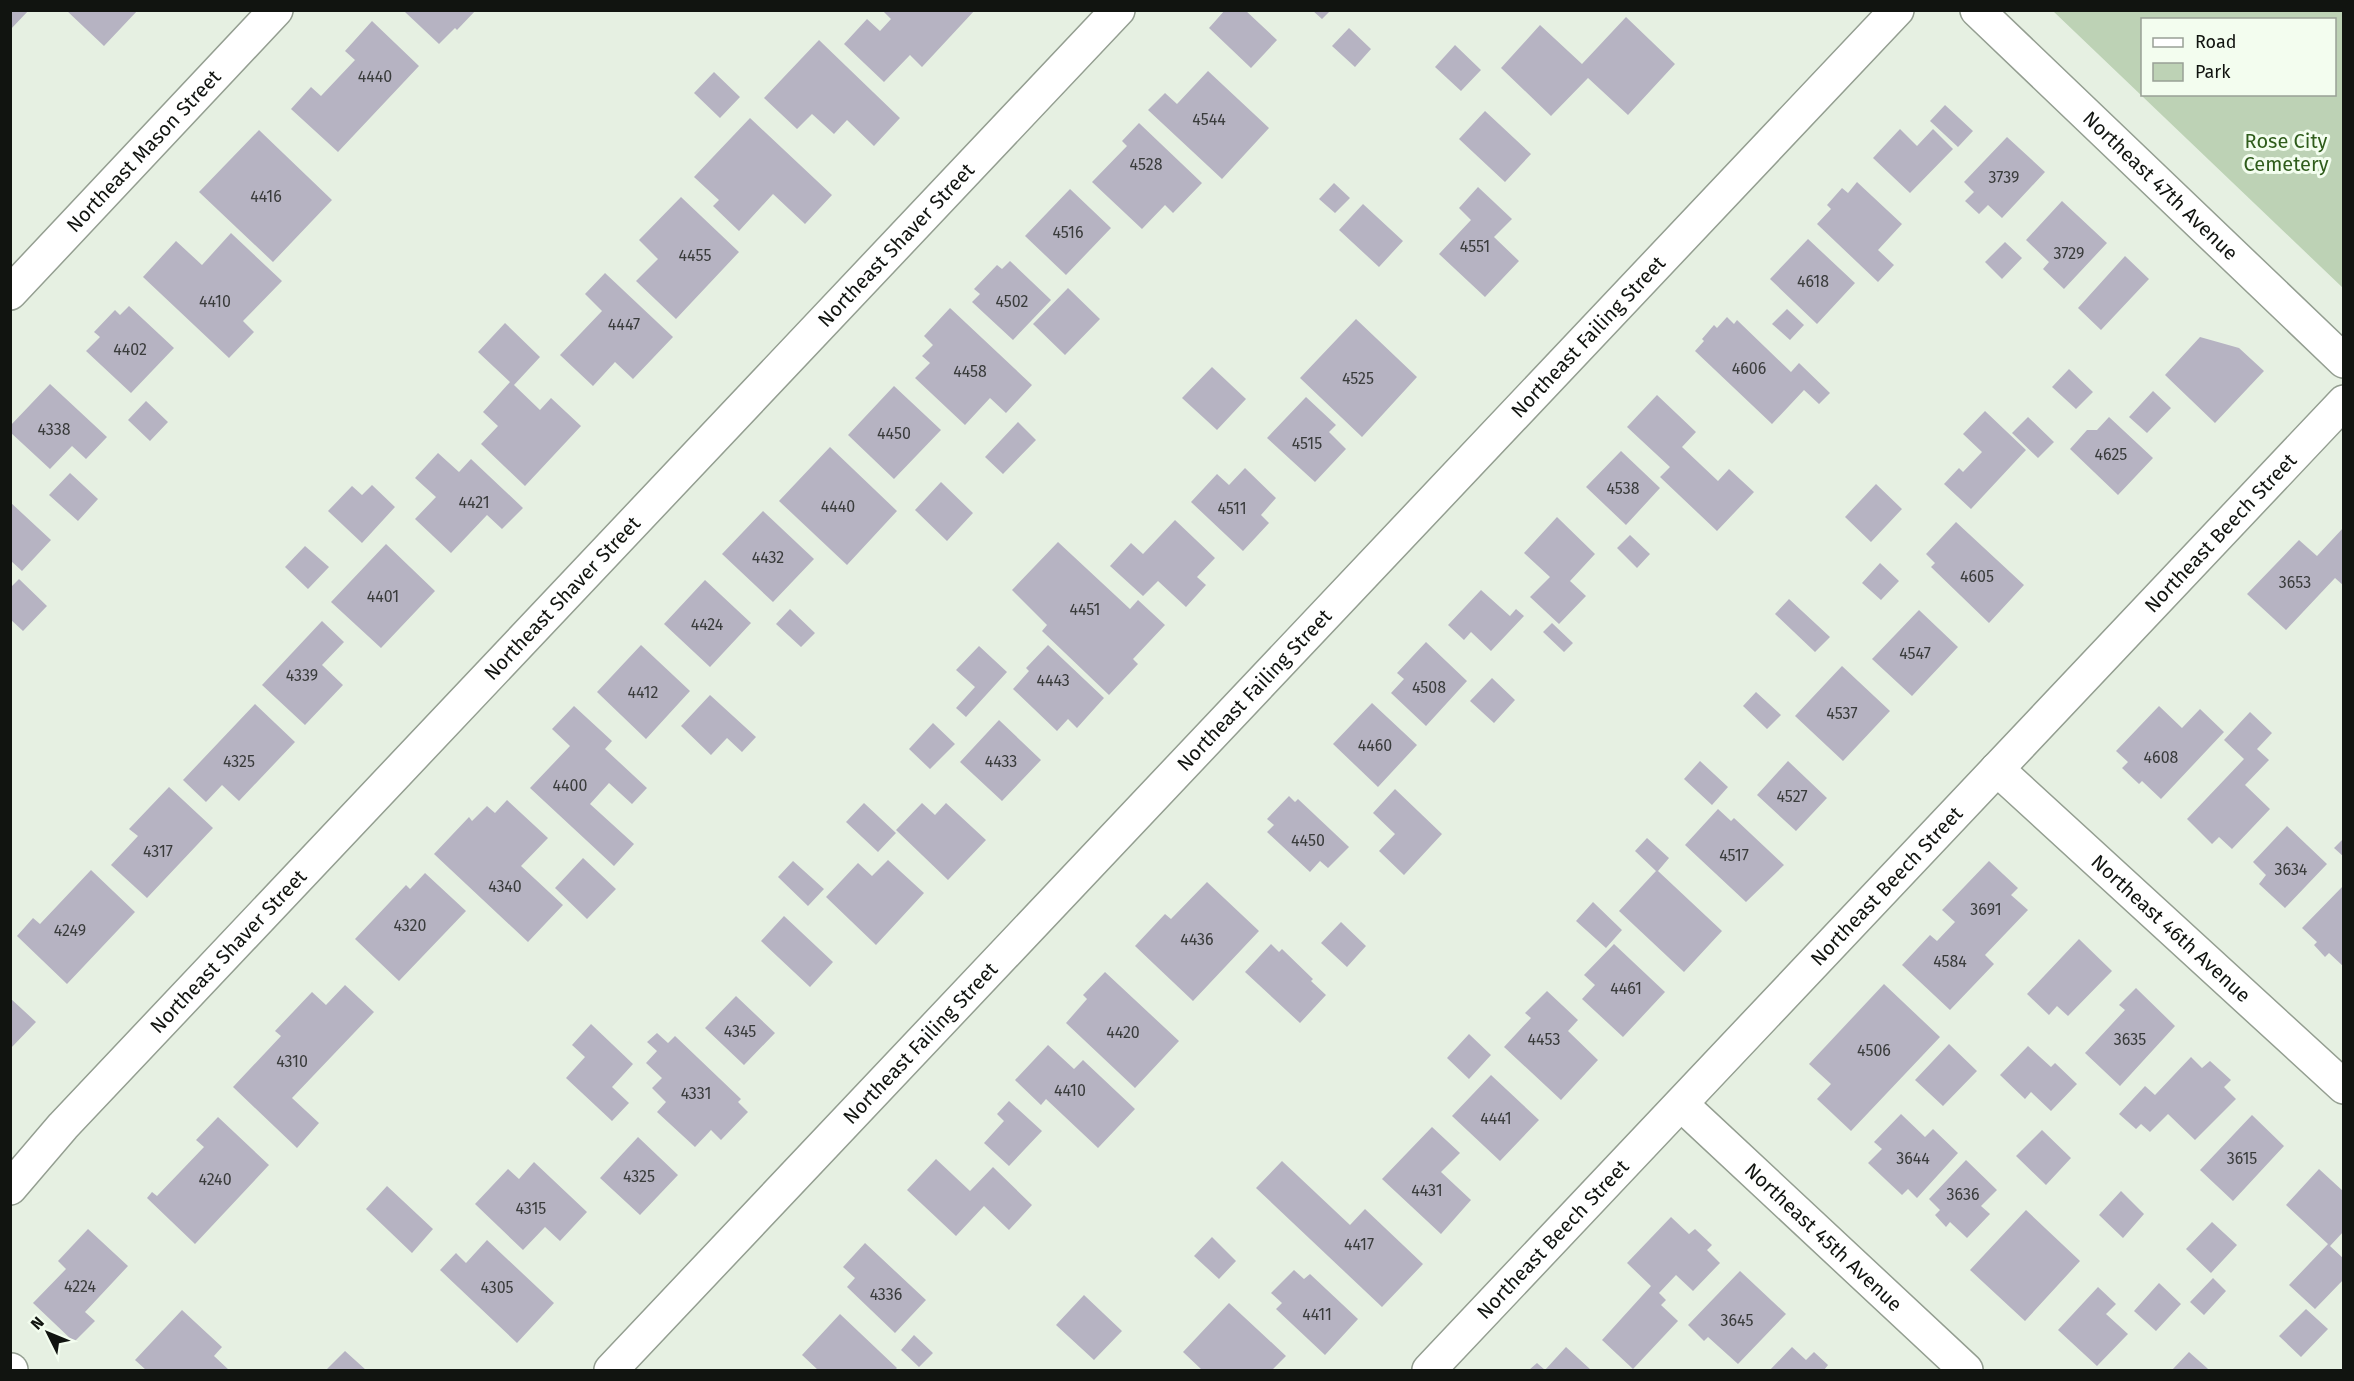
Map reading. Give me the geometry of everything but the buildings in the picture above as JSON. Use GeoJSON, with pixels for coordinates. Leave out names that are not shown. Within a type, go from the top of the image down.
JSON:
{"type":"FeatureCollection","features":[{"type":"Feature","properties":{"kind":"street","name":"Northeast Mason Street"},"geometry":{"type":"LineString","coordinates":[[10,293],[276,10]]}},
{"type":"Feature","properties":{"kind":"street","name":"Northeast Shaver Street"},"geometry":{"type":"LineString","coordinates":[[10,1188],[63,1126],[1118,10]]}},
{"type":"Feature","properties":{"kind":"street","name":"Northeast Failing Street"},"geometry":{"type":"LineString","coordinates":[[611,1371],[1897,10]]}},
{"type":"Feature","properties":{"kind":"street","name":"Northeast 47th Avenue"},"geometry":{"type":"LineString","coordinates":[[1977,10],[2343,361]]}},
{"type":"Feature","properties":{"kind":"street","name":"Northeast Beech Street"},"geometry":{"type":"LineString","coordinates":[[1429,1371],[2343,402]]}},
{"type":"Feature","properties":{"kind":"street","name":"Northeast 46th Avenue"},"geometry":{"type":"LineString","coordinates":[[1997,769],[2343,1087]]}},
{"type":"Feature","properties":{"kind":"street","name":"Northeast 45th Avenue"},"geometry":{"type":"LineString","coordinates":[[1681,1104],[1966,1371]]}},
{"type":"Feature","properties":{"kind":"green space","name":"Rose City Cemetery"},"geometry":{"type":"Polygon","coordinates":[[[2053,11],[2343,11],[2343,288],[2142,96],[2336,96],[2336,18],[2141,18],[2141,95],[2053,11]]]}}]}
